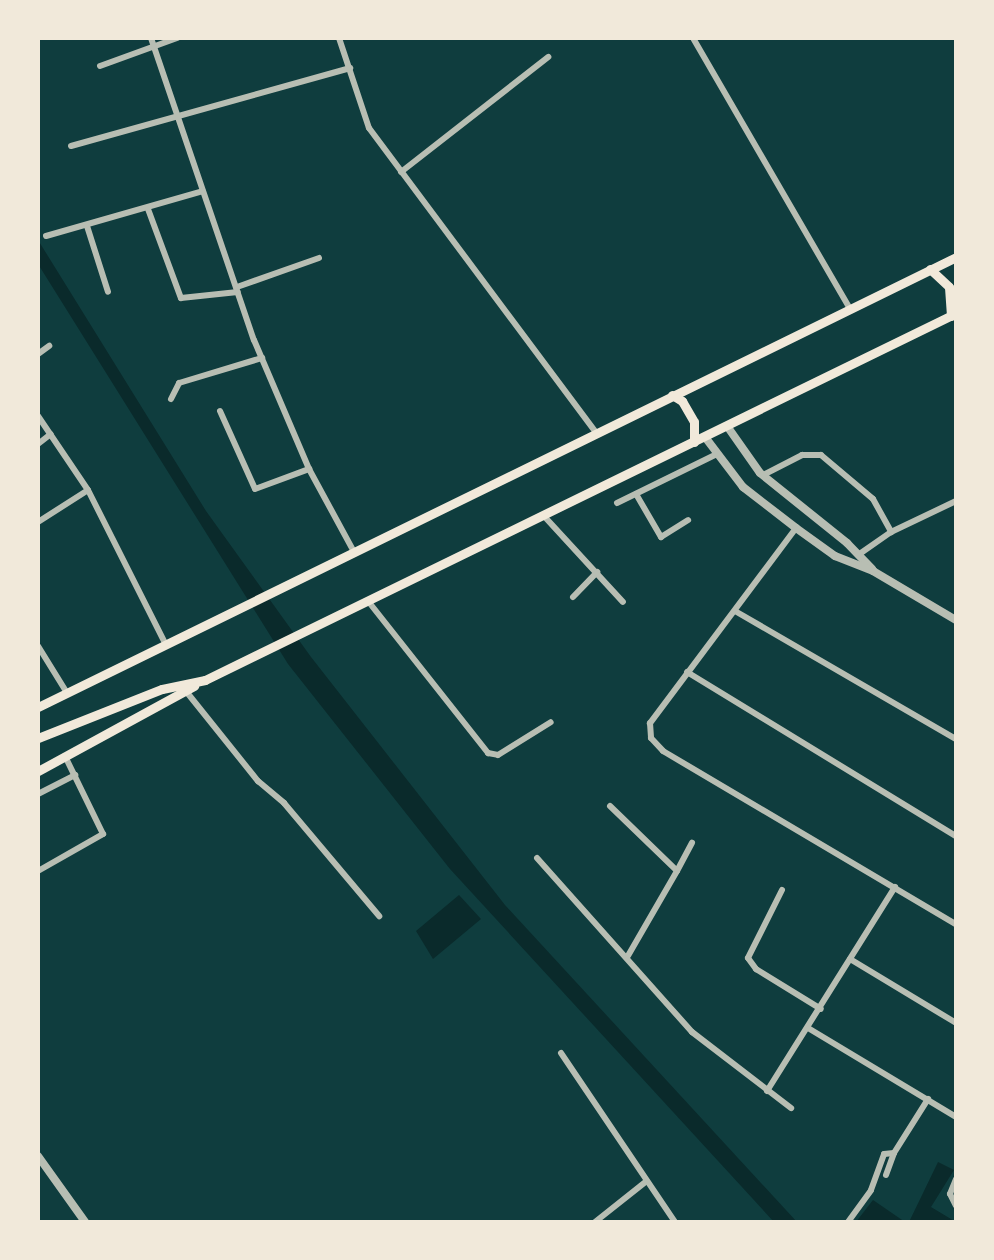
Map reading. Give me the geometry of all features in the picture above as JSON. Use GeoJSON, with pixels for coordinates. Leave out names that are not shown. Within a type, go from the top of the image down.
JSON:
{"type":"FeatureCollection","features":[{"type":"Feature","properties":{"kind":"main road"},"geometry":{"type":"LineString","coordinates":[[38,707],[956,257]]}},
{"type":"Feature","properties":{"kind":"main road"},"geometry":{"type":"LineString","coordinates":[[38,771],[205,680],[954,315],[949,287],[930,269]]}},
{"type":"Feature","properties":{"kind":"main road"},"geometry":{"type":"LineString","coordinates":[[672,395],[682,401],[694,422],[694,442]]}},
{"type":"Feature","properties":{"kind":"main road"},"geometry":{"type":"LineString","coordinates":[[38,738],[145,696],[205,680]]}},
{"type":"Feature","properties":{"kind":"street"},"geometry":{"type":"LineString","coordinates":[[100,66],[153,42],[177,38]]}},
{"type":"Feature","properties":{"kind":"street"},"geometry":{"type":"LineString","coordinates":[[339,38],[369,128],[596,432]]}},
{"type":"Feature","properties":{"kind":"street"},"geometry":{"type":"LineString","coordinates":[[694,38],[849,307]]}},
{"type":"Feature","properties":{"kind":"street"},"geometry":{"type":"LineString","coordinates":[[153,42],[262,358],[310,469],[356,554]]}},
{"type":"Feature","properties":{"kind":"street"},"geometry":{"type":"LineString","coordinates":[[400,172],[548,57]]}},
{"type":"Feature","properties":{"kind":"street"},"geometry":{"type":"LineString","coordinates":[[72,146],[350,68]]}},
{"type":"Feature","properties":{"kind":"street"},"geometry":{"type":"LineString","coordinates":[[46,236],[203,191]]}},
{"type":"Feature","properties":{"kind":"street"},"geometry":{"type":"LineString","coordinates":[[148,209],[179,296],[238,290],[319,258]]}},
{"type":"Feature","properties":{"kind":"street"},"geometry":{"type":"LineString","coordinates":[[87,226],[108,292]]}},
{"type":"Feature","properties":{"kind":"street"},"geometry":{"type":"LineString","coordinates":[[38,354],[49,346]]}},
{"type":"Feature","properties":{"kind":"street"},"geometry":{"type":"LineString","coordinates":[[171,399],[179,383],[262,358]]}},
{"type":"Feature","properties":{"kind":"street"},"geometry":{"type":"LineString","coordinates":[[220,411],[258,491],[310,469]]}},
{"type":"Feature","properties":{"kind":"street"},"geometry":{"type":"LineString","coordinates":[[38,416],[88,490],[166,646]]}},
{"type":"Feature","properties":{"kind":"street"},"geometry":{"type":"LineString","coordinates":[[726,426],[735,444],[763,475],[809,511],[873,571]]}},
{"type":"Feature","properties":{"kind":"street"},"geometry":{"type":"LineString","coordinates":[[38,444],[51,434]]}},
{"type":"Feature","properties":{"kind":"street"},"geometry":{"type":"LineString","coordinates":[[705,436],[715,455],[743,488],[796,528],[835,556],[873,571],[956,620]]}},
{"type":"Feature","properties":{"kind":"street"},"geometry":{"type":"LineString","coordinates":[[617,502],[715,455]]}},
{"type":"Feature","properties":{"kind":"street"},"geometry":{"type":"LineString","coordinates":[[763,475],[802,455],[821,455],[873,498],[891,532]]}},
{"type":"Feature","properties":{"kind":"street"},"geometry":{"type":"LineString","coordinates":[[38,522],[88,490]]}},
{"type":"Feature","properties":{"kind":"street"},"geometry":{"type":"LineString","coordinates":[[636,494],[661,538],[688,520]]}},
{"type":"Feature","properties":{"kind":"street"},"geometry":{"type":"LineString","coordinates":[[858,555],[891,532],[956,502]]}},
{"type":"Feature","properties":{"kind":"street"},"geometry":{"type":"LineString","coordinates":[[809,511],[686,672],[650,722],[649,733],[658,747],[956,924]]}},
{"type":"Feature","properties":{"kind":"street"},"geometry":{"type":"LineString","coordinates":[[543,515],[623,602]]}},
{"type":"Feature","properties":{"kind":"street"},"geometry":{"type":"LineString","coordinates":[[573,597],[596,572]]}},
{"type":"Feature","properties":{"kind":"street"},"geometry":{"type":"LineString","coordinates":[[368,600],[488,754],[498,755],[551,722]]}},
{"type":"Feature","properties":{"kind":"street"},"geometry":{"type":"LineString","coordinates":[[736,611],[956,739]]}},
{"type":"Feature","properties":{"kind":"street"},"geometry":{"type":"LineString","coordinates":[[38,646],[67,693]]}},
{"type":"Feature","properties":{"kind":"street"},"geometry":{"type":"LineString","coordinates":[[686,672],[956,836]]}},
{"type":"Feature","properties":{"kind":"street"},"geometry":{"type":"LineString","coordinates":[[186,690],[258,781],[284,803],[379,916]]}},
{"type":"Feature","properties":{"kind":"street"},"geometry":{"type":"LineString","coordinates":[[38,872],[103,834],[66,758]]}},
{"type":"Feature","properties":{"kind":"street"},"geometry":{"type":"LineString","coordinates":[[38,794],[75,776]]}},
{"type":"Feature","properties":{"kind":"street"},"geometry":{"type":"LineString","coordinates":[[610,806],[677,871]]}},
{"type":"Feature","properties":{"kind":"street"},"geometry":{"type":"LineString","coordinates":[[628,956],[692,843]]}},
{"type":"Feature","properties":{"kind":"street"},"geometry":{"type":"LineString","coordinates":[[537,858],[692,1032],[791,1108]]}},
{"type":"Feature","properties":{"kind":"street"},"geometry":{"type":"LineString","coordinates":[[767,1091],[895,888]]}},
{"type":"Feature","properties":{"kind":"street"},"geometry":{"type":"LineString","coordinates":[[782,890],[748,958],[756,970],[821,1008]]}},
{"type":"Feature","properties":{"kind":"street"},"geometry":{"type":"LineString","coordinates":[[850,959],[956,1023]]}},
{"type":"Feature","properties":{"kind":"street"},"geometry":{"type":"LineString","coordinates":[[808,1028],[956,1118]]}},
{"type":"Feature","properties":{"kind":"street"},"geometry":{"type":"LineString","coordinates":[[560,1053],[644,1183],[674,1222]]}},
{"type":"Feature","properties":{"kind":"street"},"geometry":{"type":"LineString","coordinates":[[886,1176],[894,1154],[928,1099]]}},
{"type":"Feature","properties":{"kind":"street"},"geometry":{"type":"LineString","coordinates":[[848,1222],[871,1190],[884,1154],[894,1154]]}},
{"type":"Feature","properties":{"kind":"street"},"geometry":{"type":"LineString","coordinates":[[38,1156],[85,1222]]}},
{"type":"Feature","properties":{"kind":"street"},"geometry":{"type":"LineString","coordinates":[[956,1179],[950,1188],[956,1206]]}},
{"type":"Feature","properties":{"kind":"street"},"geometry":{"type":"LineString","coordinates":[[594,1222],[644,1183]]}},
{"type":"Feature","properties":{"kind":"street"},"geometry":{"type":"LineString","coordinates":[[608,1213],[614,1222]]}},
{"type":"Feature","properties":{"kind":"water"},"geometry":{"type":"Polygon","coordinates":[[[38,240],[206,511],[311,657],[505,905],[797,1222],[774,1222],[450,869],[288,664],[38,264],[38,240]]]}},
{"type":"Feature","properties":{"kind":"water"},"geometry":{"type":"Polygon","coordinates":[[[459,895],[481,919],[433,959],[416,931],[459,895]]]}},
{"type":"Feature","properties":{"kind":"water"},"geometry":{"type":"Polygon","coordinates":[[[938,1162],[954,1170],[931,1207],[956,1222],[909,1222],[938,1162]]]}},
{"type":"Feature","properties":{"kind":"water"},"geometry":{"type":"Polygon","coordinates":[[[873,1200],[905,1222],[856,1222],[873,1200]]]}}]}
